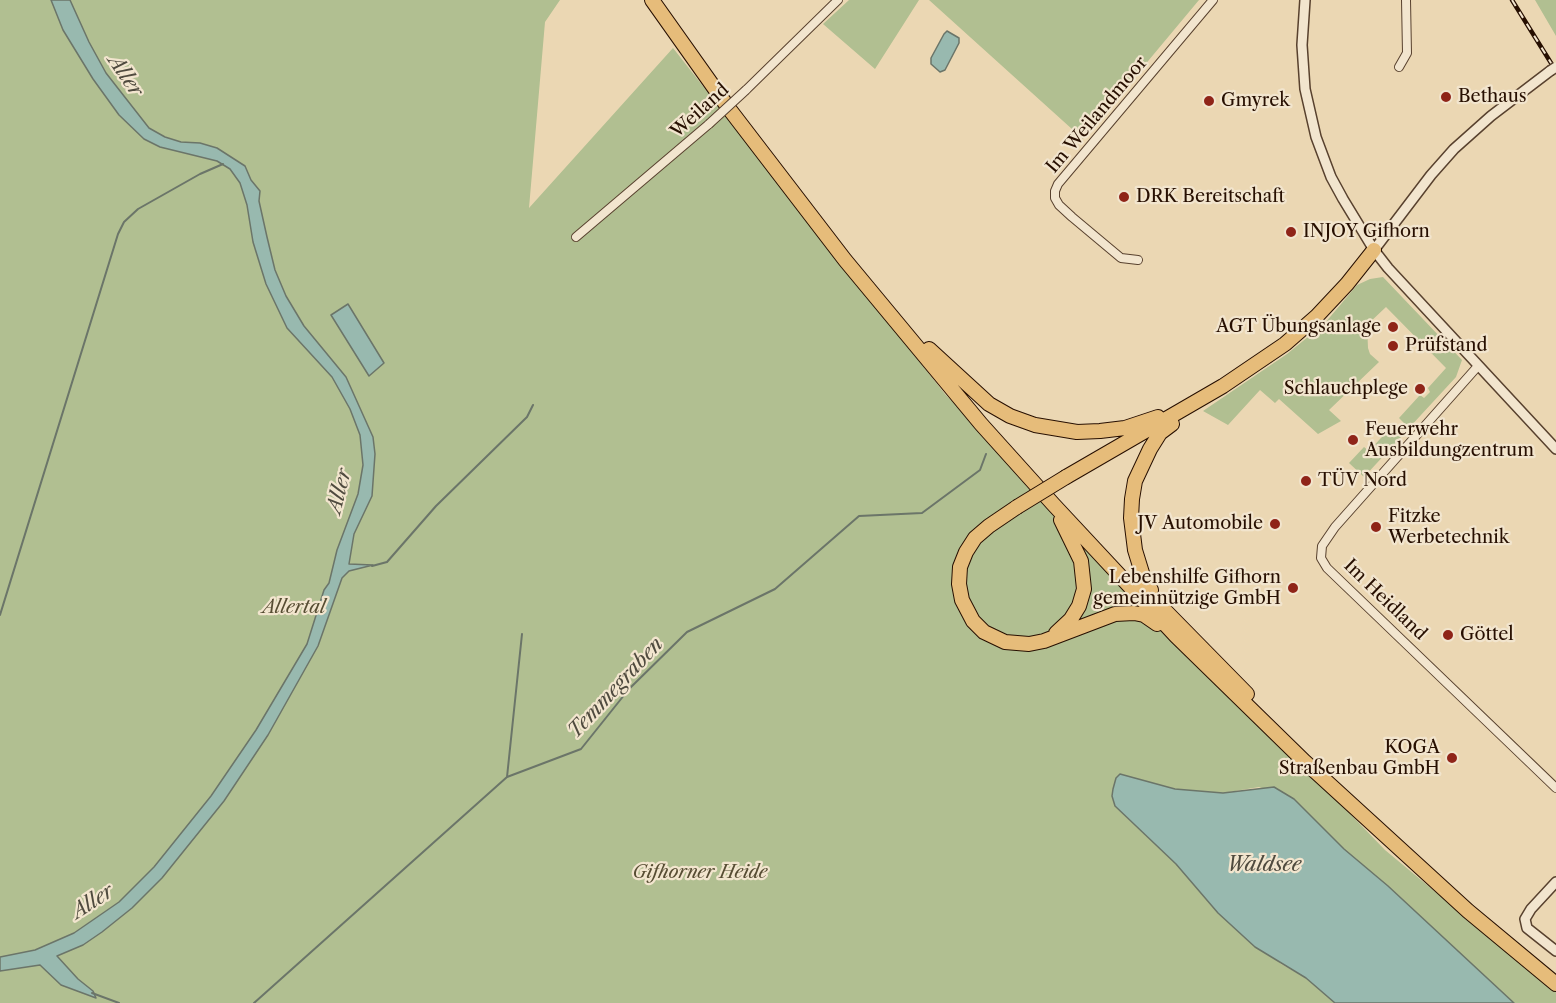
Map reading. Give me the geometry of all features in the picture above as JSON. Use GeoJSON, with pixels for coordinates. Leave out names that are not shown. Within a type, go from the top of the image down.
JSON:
{"type":"FeatureCollection","features":[{"type":"Feature","properties":{"kind":"highway"},"geometry":{"type":"LineString","coordinates":[[652,0],[730,110],[845,260],[988,432],[1053,504],[1176,636],[1368,820],[1468,910],[1556,984]]}},
{"type":"Feature","properties":{"kind":"highway"},"geometry":{"type":"LineString","coordinates":[[663,0],[736,104],[852,254],[987,419],[1053,492],[1258,705],[1382,823],[1556,973]]}},
{"type":"Feature","properties":{"kind":"highway"},"geometry":{"type":"LineString","coordinates":[[1176,636],[1144,615],[1125,612],[1103,617],[1044,641],[1013,644],[991,636],[973,621],[964,608],[960,592],[960,567],[970,544],[989,526],[1066,477],[1202,399],[1285,344],[1317,316],[1374,250]]}},
{"type":"Feature","properties":{"kind":"highway"},"geometry":{"type":"LineString","coordinates":[[929,349],[989,404],[1010,416],[1056,429],[1100,431],[1125,428],[1202,399]]}},
{"type":"Feature","properties":{"kind":"highway"},"geometry":{"type":"LineString","coordinates":[[1160,605],[1143,576],[1135,550],[1131,518],[1135,481],[1160,433],[1202,399]]}},
{"type":"Feature","properties":{"kind":"highway"},"geometry":{"type":"LineString","coordinates":[[1044,641],[1071,619],[1079,606],[1084,589],[1081,561],[1053,504]]}},
{"type":"Feature","properties":{"kind":"street","name":"Weiland"},"geometry":{"type":"LineString","coordinates":[[576,237],[709,124],[838,0]]}},
{"type":"Feature","properties":{"kind":"street","name":"Im Weilandmoor"},"geometry":{"type":"LineString","coordinates":[[1138,260],[1121,258],[1059,205],[1055,198],[1055,191],[1058,184],[1212,0]]}},
{"type":"Feature","properties":{"kind":"street"},"geometry":{"type":"LineString","coordinates":[[1305,0],[1303,67],[1311,118],[1331,177],[1374,250],[1388,268],[1556,449]]}},
{"type":"Feature","properties":{"kind":"street"},"geometry":{"type":"LineString","coordinates":[[1399,67],[1407,53],[1406,0]]}},
{"type":"Feature","properties":{"kind":"street"},"geometry":{"type":"LineString","coordinates":[[1374,250],[1431,175],[1454,149],[1491,116],[1553,69]]}},
{"type":"Feature","properties":{"kind":"street","name":"Im Heidland"},"geometry":{"type":"LineString","coordinates":[[1478,366],[1335,527],[1322,546],[1321,558],[1327,568],[1556,788]]}},
{"type":"Feature","properties":{"kind":"street"},"geometry":{"type":"LineString","coordinates":[[1556,882],[1531,909],[1525,919],[1527,928],[1556,951]]}},
{"type":"Feature","properties":{"kind":"green space"},"geometry":{"type":"Polygon","coordinates":[[[0,0],[560,0],[545,22],[529,208],[673,48],[945,394],[1385,850],[1556,992],[1556,1003],[1514,1003],[1388,886],[1344,849],[1294,799],[1259,787],[1223,793],[1175,789],[1120,774],[1126,817],[1195,885],[1281,964],[1306,978],[1335,1003],[0,1003],[0,0]]]}},
{"type":"Feature","properties":{"kind":"green space"},"geometry":{"type":"Polygon","coordinates":[[[849,0],[919,0],[875,69],[823,24],[849,0]]]}},
{"type":"Feature","properties":{"kind":"green space"},"geometry":{"type":"Polygon","coordinates":[[[929,0],[1199,0],[1083,139],[929,0]]]}},
{"type":"Feature","properties":{"kind":"green space"},"geometry":{"type":"Polygon","coordinates":[[[1535,0],[1556,0],[1556,36],[1535,0]]]}},
{"type":"Feature","properties":{"kind":"green space"},"geometry":{"type":"Polygon","coordinates":[[[1383,277],[1462,360],[1456,377],[1409,428],[1399,418],[1420,395],[1424,398],[1430,392],[1428,388],[1446,368],[1386,307],[1367,325],[1368,348],[1370,354],[1379,362],[1329,410],[1341,421],[1318,434],[1279,399],[1275,403],[1260,390],[1228,425],[1203,411],[1287,354],[1325,323],[1357,285],[1370,279],[1383,277]]]}},
{"type":"Feature","properties":{"kind":"green space"},"geometry":{"type":"Polygon","coordinates":[[[1391,427],[1401,437],[1364,477],[1349,463],[1364,447],[1369,451],[1391,427]]]}},
{"type":"Feature","properties":{"kind":"water"},"geometry":{"type":"Polygon","coordinates":[[[51,0],[70,0],[106,73],[149,128],[165,137],[181,142],[200,143],[217,148],[245,166],[251,180],[260,191],[259,201],[275,270],[286,296],[304,326],[346,377],[373,437],[375,454],[372,496],[354,534],[349,564],[373,565],[349,571],[342,578],[318,646],[268,735],[224,801],[162,878],[132,908],[102,932],[83,945],[57,956],[78,979],[93,991],[96,998],[61,985],[40,965],[0,971],[0,957],[35,950],[74,933],[119,902],[154,867],[211,796],[256,730],[307,644],[324,590],[329,583],[337,550],[358,494],[363,465],[360,435],[350,409],[332,377],[287,328],[266,284],[253,242],[247,205],[240,183],[230,169],[217,161],[160,147],[144,139],[119,115],[93,79],[63,30],[51,0]]]}},
{"type":"Feature","properties":{"kind":"water"},"geometry":{"type":"Polygon","coordinates":[[[947,31],[959,38],[959,43],[945,70],[940,72],[931,64],[931,58],[947,31]]]}},
{"type":"Feature","properties":{"kind":"water"},"geometry":{"type":"Polygon","coordinates":[[[348,304],[384,363],[369,376],[331,315],[348,304]]]}},
{"type":"Feature","properties":{"kind":"water","name":"Waldsee"},"geometry":{"type":"Polygon","coordinates":[[[1120,774],[1175,789],[1223,793],[1274,787],[1294,799],[1344,849],[1388,886],[1514,1003],[1335,1003],[1306,978],[1255,947],[1218,913],[1176,864],[1115,806],[1112,796],[1113,789],[1116,778],[1120,774]]]}},
{"type":"Feature","properties":{"kind":"waterway"},"geometry":{"type":"LineString","coordinates":[[0,615],[118,234],[124,222],[138,209],[200,174],[223,164]]}},
{"type":"Feature","properties":{"kind":"waterway"},"geometry":{"type":"LineString","coordinates":[[372,566],[387,562],[436,506],[527,417],[533,405]]}},
{"type":"Feature","properties":{"kind":"waterway","name":"Temmegraben"},"geometry":{"type":"LineString","coordinates":[[254,1003],[507,777],[581,749],[629,689],[687,632],[775,589],[859,516],[922,513],[980,470],[986,454]]}},
{"type":"Feature","properties":{"kind":"waterway"},"geometry":{"type":"LineString","coordinates":[[507,777],[522,634]]}},
{"type":"Feature","properties":{"kind":"waterway"},"geometry":{"type":"LineString","coordinates":[[92,993],[119,1003]]}},
{"type":"Feature","properties":{"kind":"railway"},"geometry":{"type":"LineString","coordinates":[[1512,0],[1556,71]]}},
{"type":"Feature","properties":{"kind":"place","name":"Bethaus"},"geometry":{"type":"Point","coordinates":[1446,97]}},
{"type":"Feature","properties":{"kind":"place","name":"Gmyrek"},"geometry":{"type":"Point","coordinates":[1209,101]}},
{"type":"Feature","properties":{"kind":"place","name":"DRK Bereitschaft"},"geometry":{"type":"Point","coordinates":[1124,197]}},
{"type":"Feature","properties":{"kind":"place","name":"INJOY Gifhorn"},"geometry":{"type":"Point","coordinates":[1291,232]}},
{"type":"Feature","properties":{"kind":"place","name":"AGT Übungsanlage"},"geometry":{"type":"Point","coordinates":[1393,327]}},
{"type":"Feature","properties":{"kind":"place","name":"Prüfstand"},"geometry":{"type":"Point","coordinates":[1393,346]}},
{"type":"Feature","properties":{"kind":"place","name":"Schlauchplege"},"geometry":{"type":"Point","coordinates":[1420,389]}},
{"type":"Feature","properties":{"kind":"place","name":"Feuerwehr Ausbildungzentrum"},"geometry":{"type":"Point","coordinates":[1353,440]}},
{"type":"Feature","properties":{"kind":"place","name":"TÜV Nord"},"geometry":{"type":"Point","coordinates":[1306,481]}},
{"type":"Feature","properties":{"kind":"place","name":"JV Automobile"},"geometry":{"type":"Point","coordinates":[1275,524]}},
{"type":"Feature","properties":{"kind":"place","name":"Fitzke Werbetechnik"},"geometry":{"type":"Point","coordinates":[1376,527]}},
{"type":"Feature","properties":{"kind":"place","name":"Lebenshilfe Gifhorn gemeinnützige GmbH"},"geometry":{"type":"Point","coordinates":[1293,588]}},
{"type":"Feature","properties":{"kind":"place","name":"Göttel"},"geometry":{"type":"Point","coordinates":[1448,635]}},
{"type":"Feature","properties":{"kind":"place","name":"KOGA Straßenbau GmbH"},"geometry":{"type":"Point","coordinates":[1452,758]}},
{"type":"Feature","properties":{"kind":"water label","name":"Aller"},"geometry":{"type":"Point","coordinates":[125,76]}},
{"type":"Feature","properties":{"kind":"water label","name":"Aller"},"geometry":{"type":"Point","coordinates":[340,491]}},
{"type":"Feature","properties":{"kind":"water label","name":"Aller"},"geometry":{"type":"Point","coordinates":[93,902]}},
{"type":"Feature","properties":{"kind":"park label","name":"Allertal"},"geometry":{"type":"Point","coordinates":[294,608]}},
{"type":"Feature","properties":{"kind":"park label","name":"Gifhorner Heide"},"geometry":{"type":"Point","coordinates":[700,873]}}]}
